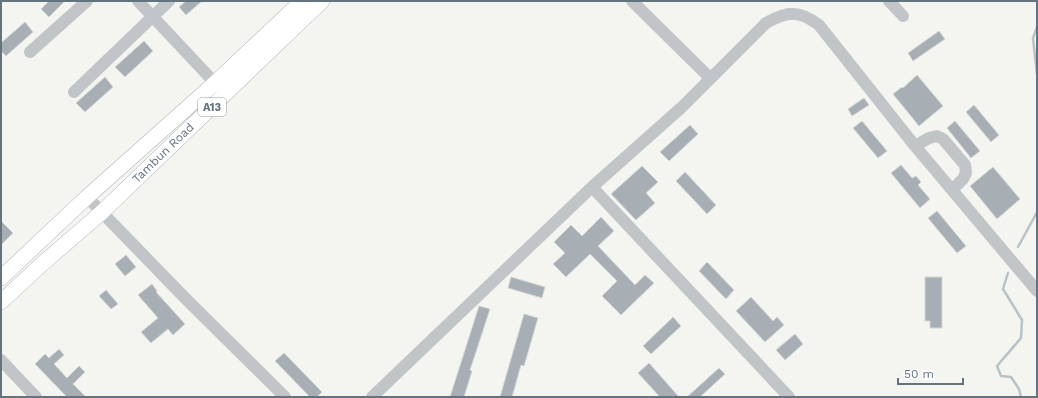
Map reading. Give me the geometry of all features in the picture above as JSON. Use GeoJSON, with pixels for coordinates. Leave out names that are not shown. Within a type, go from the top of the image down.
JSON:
{"type":"FeatureCollection","features":[{"type":"Feature","properties":{"kind":"main road","name":"Tambun Road"},"geometry":{"type":"LineString","coordinates":[[1,278],[87,197],[215,83],[302,1]]}},
{"type":"Feature","properties":{"kind":"main road","name":"Tambun Road"},"geometry":{"type":"LineString","coordinates":[[1,302],[101,213],[322,1]]}},
{"type":"Feature","properties":{"kind":"street"},"geometry":{"type":"LineString","coordinates":[[30,52],[87,1]]}},
{"type":"Feature","properties":{"kind":"street"},"geometry":{"type":"LineString","coordinates":[[138,1],[215,83]]}},
{"type":"Feature","properties":{"kind":"street"},"geometry":{"type":"LineString","coordinates":[[74,92],[169,1]]}},
{"type":"Feature","properties":{"kind":"street"},"geometry":{"type":"LineString","coordinates":[[632,1],[710,78]]}},
{"type":"Feature","properties":{"kind":"street"},"geometry":{"type":"LineString","coordinates":[[888,1],[903,16]]}},
{"type":"Feature","properties":{"kind":"street"},"geometry":{"type":"LineString","coordinates":[[372,397],[592,187],[682,107],[766,23],[779,16],[792,14],[808,17],[819,25],[915,146],[1037,291]]}},
{"type":"Feature","properties":{"kind":"street"},"geometry":{"type":"LineString","coordinates":[[915,146],[929,138],[937,136],[944,139],[965,165],[966,173],[964,179],[952,190]]}},
{"type":"Feature","properties":{"kind":"street"},"geometry":{"type":"LineString","coordinates":[[592,187],[789,397]]}},
{"type":"Feature","properties":{"kind":"street"},"geometry":{"type":"LineString","coordinates":[[87,197],[186,299],[286,397]]}},
{"type":"Feature","properties":{"kind":"street"},"geometry":{"type":"LineString","coordinates":[[1,360],[36,397]]}},
{"type":"Feature","properties":{"kind":"building"},"geometry":{"type":"Polygon","coordinates":[[[49,1],[65,1],[49,17],[41,9],[49,1]]]}},
{"type":"Feature","properties":{"kind":"building"},"geometry":{"type":"Polygon","coordinates":[[[186,1],[202,1],[186,15],[179,7],[186,1]]]}},
{"type":"Feature","properties":{"kind":"building"},"geometry":{"type":"Polygon","coordinates":[[[25,22],[33,32],[6,56],[1,51],[1,43],[25,22]]]}},
{"type":"Feature","properties":{"kind":"building"},"geometry":{"type":"Polygon","coordinates":[[[939,31],[945,39],[913,61],[908,53],[939,31]]]}},
{"type":"Feature","properties":{"kind":"building"},"geometry":{"type":"Polygon","coordinates":[[[144,41],[153,51],[125,77],[115,67],[144,41]]]}},
{"type":"Feature","properties":{"kind":"building"},"geometry":{"type":"Polygon","coordinates":[[[917,75],[943,106],[919,126],[893,94],[902,87],[903,88],[917,75]]]}},
{"type":"Feature","properties":{"kind":"building"},"geometry":{"type":"Polygon","coordinates":[[[105,77],[113,87],[85,112],[76,103],[105,77]]]}},
{"type":"Feature","properties":{"kind":"building"},"geometry":{"type":"Polygon","coordinates":[[[864,98],[869,105],[852,116],[848,109],[864,98]]]}},
{"type":"Feature","properties":{"kind":"building"},"geometry":{"type":"Polygon","coordinates":[[[974,105],[999,135],[991,142],[966,112],[974,105]]]}},
{"type":"Feature","properties":{"kind":"building"},"geometry":{"type":"Polygon","coordinates":[[[862,121],[887,151],[878,158],[853,128],[862,121]]]}},
{"type":"Feature","properties":{"kind":"building"},"geometry":{"type":"Polygon","coordinates":[[[955,121],[980,151],[971,158],[947,128],[955,121]]]}},
{"type":"Feature","properties":{"kind":"building"},"geometry":{"type":"Polygon","coordinates":[[[690,125],[698,134],[669,161],[660,152],[690,125]]]}},
{"type":"Feature","properties":{"kind":"building"},"geometry":{"type":"Polygon","coordinates":[[[901,165],[912,178],[916,176],[921,182],[918,185],[930,199],[920,208],[891,173],[901,165]]]}},
{"type":"Feature","properties":{"kind":"building"},"geometry":{"type":"Polygon","coordinates":[[[642,166],[658,182],[646,193],[655,203],[636,220],[611,194],[642,166]]]}},
{"type":"Feature","properties":{"kind":"building"},"geometry":{"type":"Polygon","coordinates":[[[993,167],[1020,199],[997,219],[970,186],[993,167]]]}},
{"type":"Feature","properties":{"kind":"building"},"geometry":{"type":"Polygon","coordinates":[[[685,172],[716,205],[707,214],[676,181],[685,172]]]}},
{"type":"Feature","properties":{"kind":"building"},"geometry":{"type":"Polygon","coordinates":[[[937,211],[966,246],[957,253],[928,218],[937,211]]]}},
{"type":"Feature","properties":{"kind":"building"},"geometry":{"type":"Polygon","coordinates":[[[601,217],[614,231],[598,246],[635,285],[645,275],[654,283],[621,315],[602,296],[617,281],[590,254],[566,277],[553,264],[565,253],[554,242],[571,225],[582,236],[601,217]]]}},
{"type":"Feature","properties":{"kind":"building"},"geometry":{"type":"Polygon","coordinates":[[[1,221],[13,233],[1,245],[1,221]]]}},
{"type":"Feature","properties":{"kind":"building"},"geometry":{"type":"Polygon","coordinates":[[[126,255],[136,267],[125,276],[115,264],[126,255]]]}},
{"type":"Feature","properties":{"kind":"building"},"geometry":{"type":"Polygon","coordinates":[[[707,262],[734,290],[726,299],[699,271],[707,262]]]}},
{"type":"Feature","properties":{"kind":"building"},"geometry":{"type":"Polygon","coordinates":[[[511,277],[545,287],[542,298],[508,288],[511,277]]]}},
{"type":"Feature","properties":{"kind":"building"},"geometry":{"type":"Polygon","coordinates":[[[925,277],[942,277],[942,328],[930,328],[930,321],[925,321],[925,277]]]}},
{"type":"Feature","properties":{"kind":"building"},"geometry":{"type":"Polygon","coordinates":[[[152,284],[157,291],[156,292],[185,324],[173,335],[168,329],[151,343],[141,332],[158,318],[138,295],[152,284]]]}},
{"type":"Feature","properties":{"kind":"building"},"geometry":{"type":"Polygon","coordinates":[[[106,290],[118,304],[111,309],[99,296],[106,290]]]}},
{"type":"Feature","properties":{"kind":"building"},"geometry":{"type":"Polygon","coordinates":[[[751,297],[773,321],[777,317],[784,325],[765,342],[736,311],[751,297]]]}},
{"type":"Feature","properties":{"kind":"building"},"geometry":{"type":"Polygon","coordinates":[[[479,306],[490,309],[470,370],[472,371],[464,397],[450,397],[479,306]]]}},
{"type":"Feature","properties":{"kind":"building"},"geometry":{"type":"Polygon","coordinates":[[[524,314],[538,318],[524,366],[521,365],[512,397],[500,397],[524,314]]]}},
{"type":"Feature","properties":{"kind":"building"},"geometry":{"type":"Polygon","coordinates":[[[673,317],[681,326],[651,354],[643,346],[673,317]]]}},
{"type":"Feature","properties":{"kind":"building"},"geometry":{"type":"Polygon","coordinates":[[[795,334],[803,344],[785,360],[776,350],[795,334]]]}},
{"type":"Feature","properties":{"kind":"building"},"geometry":{"type":"Polygon","coordinates":[[[59,349],[64,355],[54,364],[67,378],[79,366],[85,372],[73,384],[86,397],[67,397],[35,364],[45,354],[49,358],[59,349]]]}},
{"type":"Feature","properties":{"kind":"building"},"geometry":{"type":"Polygon","coordinates":[[[284,353],[322,392],[317,397],[310,397],[275,361],[284,353]]]}},
{"type":"Feature","properties":{"kind":"building"},"geometry":{"type":"Polygon","coordinates":[[[649,363],[679,397],[660,397],[638,373],[649,363]]]}},
{"type":"Feature","properties":{"kind":"building"},"geometry":{"type":"Polygon","coordinates":[[[719,368],[725,374],[700,397],[687,397],[719,368]]]}},
{"type":"Feature","properties":{"kind":"waterway"},"geometry":{"type":"LineString","coordinates":[[1037,27],[1033,38],[1037,74]]}},
{"type":"Feature","properties":{"kind":"waterway"},"geometry":{"type":"LineString","coordinates":[[1018,247],[1037,212]]}},
{"type":"Feature","properties":{"kind":"waterway"},"geometry":{"type":"LineString","coordinates":[[1008,273],[1003,289],[1022,320],[1021,338],[997,366],[1001,376],[1011,377],[1019,389],[1021,397]]}}]}
